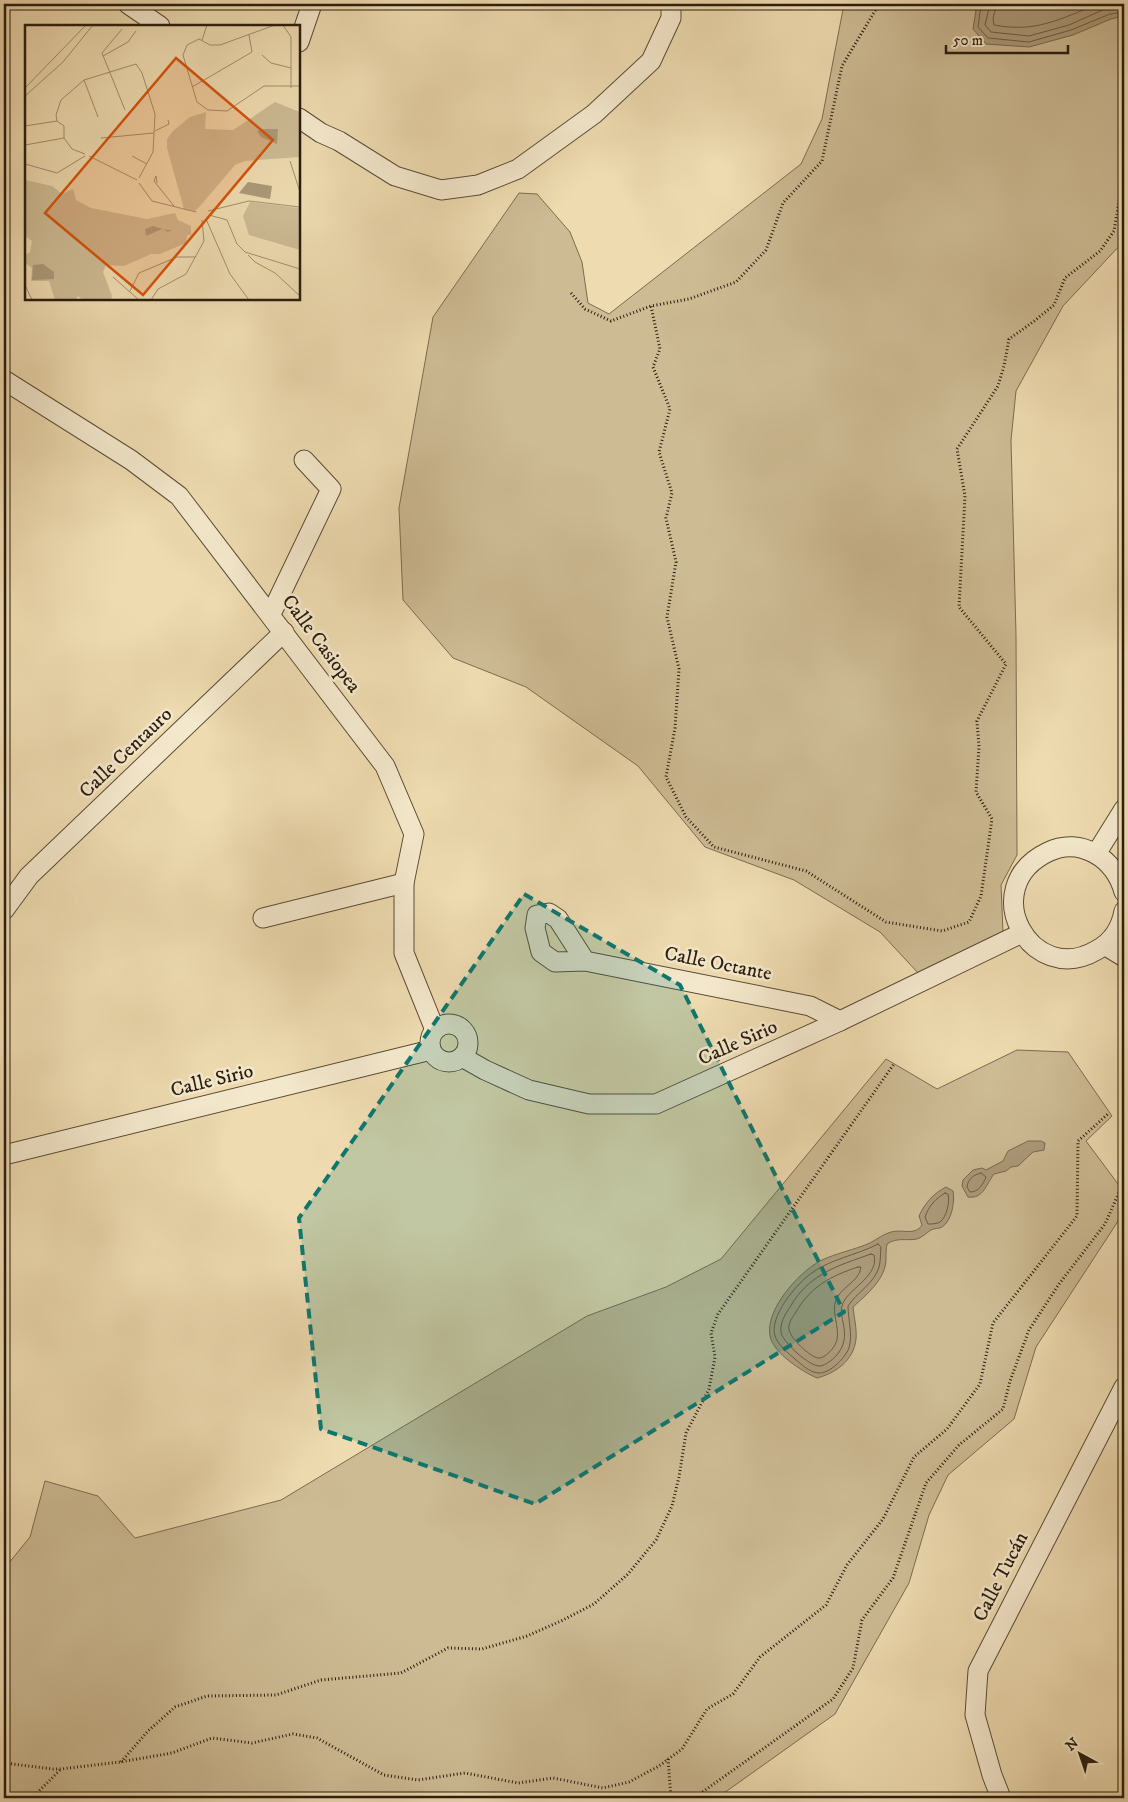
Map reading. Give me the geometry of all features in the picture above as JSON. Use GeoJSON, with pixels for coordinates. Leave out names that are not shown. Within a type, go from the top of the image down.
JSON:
{"type":"FeatureCollection","features":[{"type":"Feature","properties":{"kind":"street"},"geometry":{"type":"LineString","coordinates":[[128,4],[159,25]]}},
{"type":"Feature","properties":{"kind":"street"},"geometry":{"type":"LineString","coordinates":[[300,39],[312,4]]}},
{"type":"Feature","properties":{"kind":"street"},"geometry":{"type":"LineString","coordinates":[[300,119],[321,133],[339,140],[395,176],[441,190],[478,185],[518,169],[594,114],[651,61],[670,18],[671,4]]}},
{"type":"Feature","properties":{"kind":"street","name":"Calle Casiopea"},"geometry":{"type":"LineString","coordinates":[[4,380],[131,460],[179,496],[271,614],[385,766],[414,834],[404,883],[404,953],[436,1030]]}},
{"type":"Feature","properties":{"kind":"street"},"geometry":{"type":"LineString","coordinates":[[271,614],[331,489],[304,460]]}},
{"type":"Feature","properties":{"kind":"street","name":"Calle Centauro"},"geometry":{"type":"LineString","coordinates":[[4,910],[29,876],[284,632]]}},
{"type":"Feature","properties":{"kind":"street"},"geometry":{"type":"LineString","coordinates":[[1096,854],[1124,809]]}},
{"type":"Feature","properties":{"kind":"street"},"geometry":{"type":"LineString","coordinates":[[1122,880],[1109,863],[1096,854],[1076,847],[1055,848],[1036,858],[1022,873],[1014,893],[1014,914],[1022,933],[1035,947],[1052,956],[1070,959],[1089,955],[1106,946],[1124,919]]}},
{"type":"Feature","properties":{"kind":"street"},"geometry":{"type":"LineString","coordinates":[[263,918],[404,883]]}},
{"type":"Feature","properties":{"kind":"street","name":"Calle Sirio"},"geometry":{"type":"LineString","coordinates":[[462,1057],[529,1090],[590,1104],[656,1104],[840,1021],[1022,933]]}},
{"type":"Feature","properties":{"kind":"street"},"geometry":{"type":"LineString","coordinates":[[1106,946],[1124,957]]}},
{"type":"Feature","properties":{"kind":"street","name":"Calle Octante"},"geometry":{"type":"LineString","coordinates":[[585,960],[810,1006],[840,1021]]}},
{"type":"Feature","properties":{"kind":"street"},"geometry":{"type":"LineString","coordinates":[[449,1024],[462,1030],[466,1036],[467,1044],[466,1051],[462,1057],[456,1061],[448,1062],[441,1061],[435,1056],[431,1050],[430,1043],[431,1036],[436,1030],[449,1024]]}},
{"type":"Feature","properties":{"kind":"street","name":"Calle Sirio"},"geometry":{"type":"LineString","coordinates":[[4,1155],[431,1050]]}},
{"type":"Feature","properties":{"kind":"street","name":"Calle Tucán"},"geometry":{"type":"LineString","coordinates":[[1001,1798],[975,1715],[978,1670],[1124,1387]]}},
{"type":"Feature","properties":{"kind":"path"},"geometry":{"type":"LineString","coordinates":[[571,293],[585,309],[611,322],[651,306],[689,299],[736,282],[766,250],[783,204],[822,162],[842,66],[879,4]]}},
{"type":"Feature","properties":{"kind":"path"},"geometry":{"type":"LineString","coordinates":[[651,306],[660,350],[653,367],[670,409],[659,452],[672,493],[666,518],[676,562],[667,617],[679,670],[675,728],[666,777],[686,817],[714,847],[806,871],[886,922],[942,931],[969,922],[981,896],[992,819],[976,792],[979,746],[977,721],[1006,664],[958,607],[965,496],[957,449],[998,386],[1004,366],[1008,339],[1054,305],[1065,278],[1100,252],[1114,231],[1124,172]]}},
{"type":"Feature","properties":{"kind":"path"},"geometry":{"type":"LineString","coordinates":[[120,1762],[148,1731],[175,1707],[207,1696],[276,1695],[321,1680],[401,1673],[448,1648],[482,1649],[527,1636],[561,1622],[594,1604],[628,1574],[656,1540],[672,1506],[686,1433],[709,1389],[715,1357],[711,1333],[718,1314],[894,1064]]}},
{"type":"Feature","properties":{"kind":"path"},"geometry":{"type":"LineString","coordinates":[[4,1763],[61,1769],[172,1754],[212,1738],[252,1743],[292,1734],[317,1738],[384,1774],[418,1780],[465,1773],[518,1783],[553,1778],[603,1788],[629,1782],[682,1749],[707,1709],[733,1694],[760,1657],[826,1605],[847,1565],[883,1519],[914,1457],[947,1430],[980,1384],[993,1323],[1077,1216],[1078,1141],[1110,1113]]}},
{"type":"Feature","properties":{"kind":"path"},"geometry":{"type":"LineString","coordinates":[[694,1798],[833,1699],[852,1668],[862,1620],[893,1578],[926,1483],[959,1445],[1003,1409],[1010,1381],[1029,1330],[1059,1284],[1105,1224],[1121,1188]]}},
{"type":"Feature","properties":{"kind":"path"},"geometry":{"type":"LineString","coordinates":[[668,1759],[671,1798]]}},
{"type":"Feature","properties":{"kind":"path"},"geometry":{"type":"LineString","coordinates":[[32,1798],[61,1769]]}},
{"type":"Feature","properties":{"kind":"highlighted area"},"geometry":{"type":"Polygon","coordinates":[[[524,894],[680,985],[844,1312],[535,1504],[321,1429],[299,1218],[524,894]]]}},
{"type":"Feature","properties":{"kind":"shaded area"},"geometry":{"type":"Polygon","coordinates":[[[844,4],[1124,4],[1124,241],[1063,306],[1016,391],[1011,440],[1016,635],[1017,855],[1001,885],[1003,932],[919,974],[880,932],[794,880],[705,847],[638,766],[526,687],[453,658],[403,600],[399,508],[433,317],[519,193],[537,194],[570,232],[582,262],[588,303],[609,314],[801,164],[822,119],[844,4]]]}},
{"type":"Feature","properties":{"kind":"shaded area"},"geometry":{"type":"Polygon","coordinates":[[[1017,1050],[1068,1052],[1112,1116],[1086,1141],[1124,1192],[1124,1212],[1036,1347],[1014,1419],[948,1475],[929,1515],[909,1583],[835,1714],[717,1798],[4,1798],[4,1569],[30,1537],[45,1481],[98,1496],[135,1538],[281,1500],[587,1316],[666,1287],[721,1259],[886,1059],[937,1089],[1017,1050]]]}},
{"type":"Feature","properties":{"kind":"water"},"geometry":{"type":"Polygon","coordinates":[[[980,4],[1124,4],[1124,16],[1111,19],[1073,35],[1029,47],[986,44],[973,29],[976,10],[980,4]]]}},
{"type":"Feature","properties":{"kind":"water"},"geometry":{"type":"Polygon","coordinates":[[[1028,1141],[1041,1141],[1045,1143],[1044,1150],[1033,1152],[1018,1166],[994,1174],[978,1196],[968,1197],[962,1186],[963,1180],[973,1170],[982,1168],[986,1170],[1003,1161],[1008,1151],[1028,1141]]]}},
{"type":"Feature","properties":{"kind":"water"},"geometry":{"type":"Polygon","coordinates":[[[946,1187],[953,1191],[954,1200],[950,1216],[941,1228],[931,1230],[917,1239],[898,1240],[887,1244],[883,1273],[874,1286],[853,1307],[856,1339],[855,1347],[848,1359],[831,1373],[817,1378],[797,1367],[782,1355],[772,1342],[770,1326],[778,1304],[793,1283],[811,1267],[826,1258],[870,1243],[891,1232],[916,1230],[922,1225],[919,1216],[924,1207],[933,1196],[946,1187]]]}}]}
